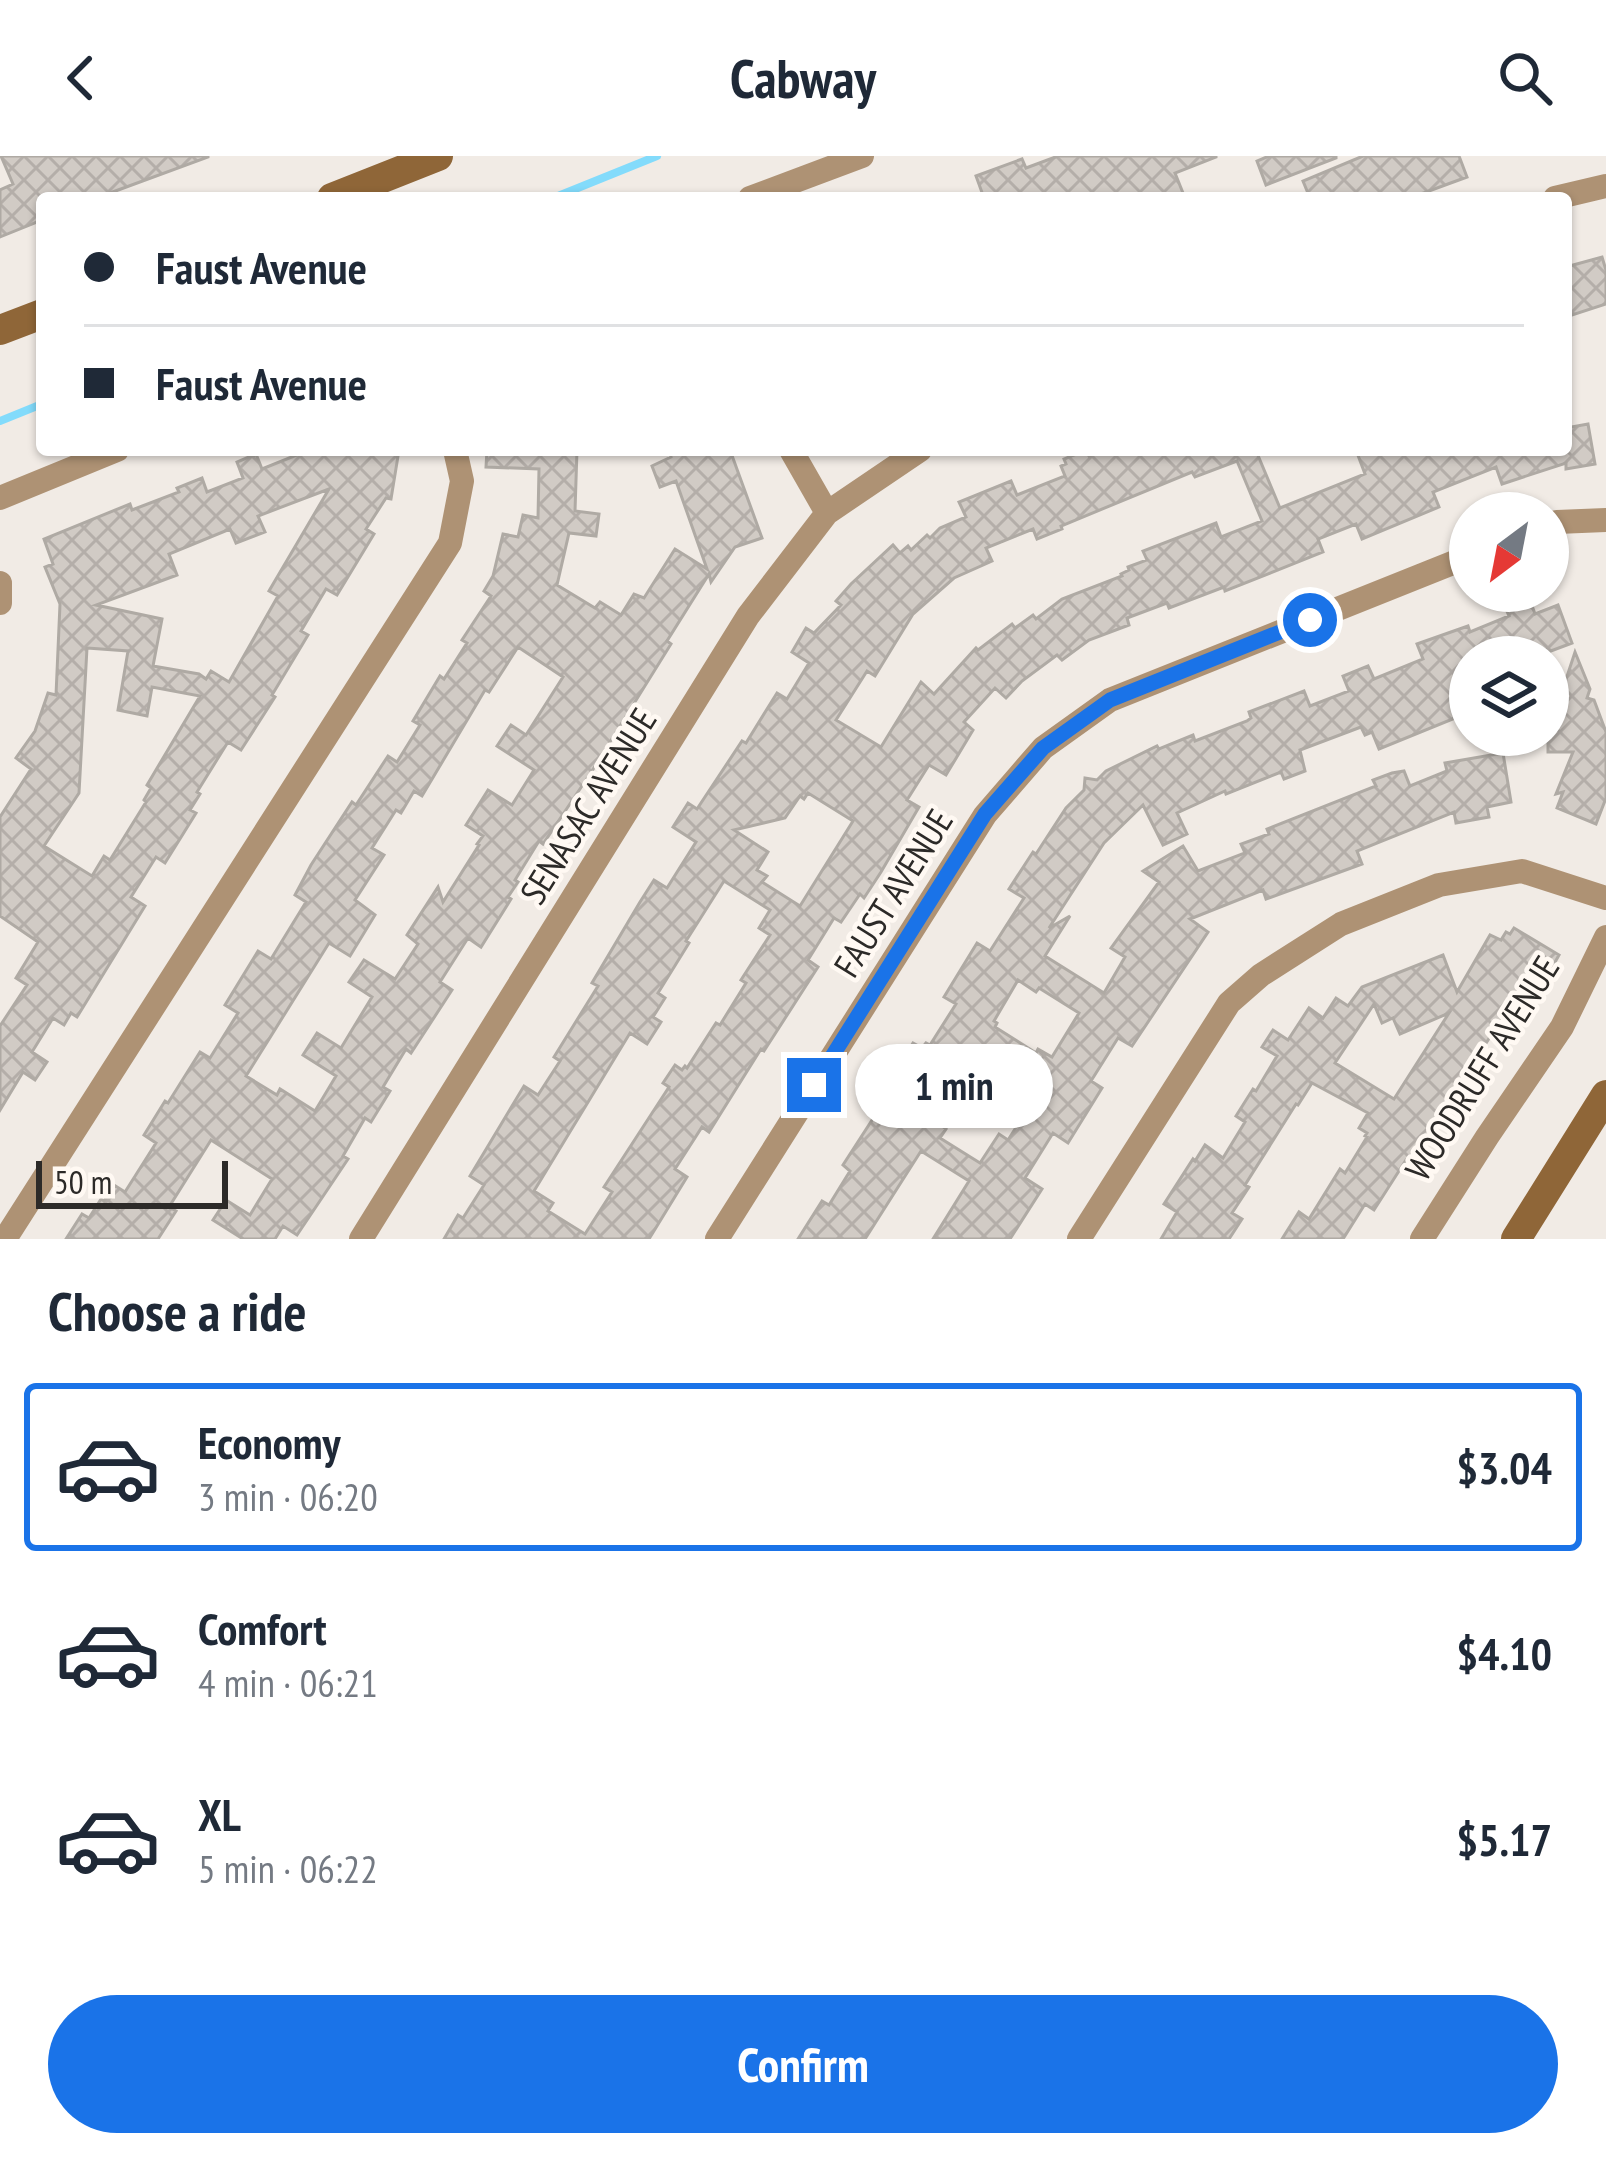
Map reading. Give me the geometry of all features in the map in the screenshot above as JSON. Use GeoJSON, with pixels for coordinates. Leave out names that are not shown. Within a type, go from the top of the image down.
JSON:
{"type":"FeatureCollection","features":[{"type":"Feature","properties":{"kind":"main road"},"geometry":{"type":"LineString","coordinates":[[347,192],[438,156]]}},
{"type":"Feature","properties":{"kind":"main road"},"geometry":{"type":"LineString","coordinates":[[0,330],[36,316]]}},
{"type":"Feature","properties":{"kind":"main road"},"geometry":{"type":"LineString","coordinates":[[1516,1239],[1606,1094]]}},
{"type":"Feature","properties":{"kind":"street"},"geometry":{"type":"LineString","coordinates":[[766,192],[862,156]]}},
{"type":"Feature","properties":{"kind":"street"},"geometry":{"type":"LineString","coordinates":[[1572,194],[1606,186]]}},
{"type":"Feature","properties":{"kind":"street"},"geometry":{"type":"LineString","coordinates":[[0,498],[102,456]]}},
{"type":"Feature","properties":{"kind":"street"},"geometry":{"type":"LineString","coordinates":[[4,1239],[450,543],[462,481],[456,456]]}},
{"type":"Feature","properties":{"kind":"street"},"geometry":{"type":"LineString","coordinates":[[794,456],[826,513]]}},
{"type":"Feature","properties":{"kind":"street","name":"SENASAC AVENUE"},"geometry":{"type":"LineString","coordinates":[[361,1239],[748,616],[826,513],[911,456]]}},
{"type":"Feature","properties":{"kind":"street"},"geometry":{"type":"LineString","coordinates":[[1569,522],[1606,520]]}},
{"type":"Feature","properties":{"kind":"street","name":"FAUST AVENUE"},"geometry":{"type":"LineString","coordinates":[[717,1239],[985,814],[1043,748],[1110,700],[1449,564]]}},
{"type":"Feature","properties":{"kind":"street"},"geometry":{"type":"LineString","coordinates":[[0,583],[0,603]]}},
{"type":"Feature","properties":{"kind":"street"},"geometry":{"type":"LineString","coordinates":[[1079,1239],[1229,1003],[1261,975],[1341,924],[1439,886],[1522,871],[1606,898]]}},
{"type":"Feature","properties":{"kind":"street","name":"WOODRUFF AVENUE"},"geometry":{"type":"LineString","coordinates":[[1422,1239],[1562,1027],[1606,937]]}},
{"type":"Feature","properties":{"kind":"building"},"geometry":{"type":"Polygon","coordinates":[[[1,156],[208,156],[113,192],[36,192],[36,222],[0,237],[0,190],[13,184],[1,156]]]}},
{"type":"Feature","properties":{"kind":"building"},"geometry":{"type":"Polygon","coordinates":[[[1058,156],[1216,156],[1175,173],[1183,192],[982,192],[976,176],[1022,159],[1026,168],[1058,156]]]}},
{"type":"Feature","properties":{"kind":"building"},"geometry":{"type":"Polygon","coordinates":[[[1269,156],[1336,158],[1266,185],[1257,161],[1269,156]]]}},
{"type":"Feature","properties":{"kind":"building"},"geometry":{"type":"Polygon","coordinates":[[[1363,156],[1459,156],[1467,177],[1426,192],[1308,192],[1303,181],[1363,156]]]}},
{"type":"Feature","properties":{"kind":"building"},"geometry":{"type":"Polygon","coordinates":[[[1602,257],[1606,304],[1572,315],[1572,265],[1602,257]]]}},
{"type":"Feature","properties":{"kind":"building"},"geometry":{"type":"Polygon","coordinates":[[[1588,424],[1595,464],[1566,469],[1566,463],[1502,484],[1496,467],[1433,492],[1439,507],[1362,539],[1356,524],[1318,539],[1323,552],[1225,591],[1224,587],[1127,618],[1129,625],[1089,640],[1062,660],[1057,655],[1006,698],[995,688],[964,722],[973,730],[946,775],[929,765],[907,800],[919,807],[881,872],[841,922],[834,918],[808,960],[818,967],[709,1132],[702,1127],[675,1169],[687,1177],[649,1239],[444,1239],[484,1185],[470,1176],[524,1086],[538,1095],[560,1061],[554,1057],[598,986],[592,983],[640,902],[654,880],[667,888],[696,842],[673,827],[688,803],[697,809],[777,693],[787,699],[809,663],[792,652],[806,628],[814,633],[841,605],[836,601],[851,584],[893,545],[900,553],[908,546],[911,550],[927,535],[930,538],[966,517],[959,502],[1011,481],[1017,495],[1065,476],[1061,466],[1071,456],[1258,456],[1280,508],[1365,474],[1358,456],[1572,456],[1572,427],[1588,424]],[[1237,461],[1195,477],[1192,472],[1037,539],[1033,529],[986,548],[992,561],[954,578],[913,614],[875,676],[867,671],[836,720],[881,747],[921,682],[934,694],[976,648],[1012,624],[1015,628],[1033,615],[1036,619],[1062,599],[1122,576],[1128,567],[1147,560],[1143,551],[1216,523],[1221,537],[1262,521],[1237,461]],[[808,793],[804,799],[800,796],[785,818],[734,830],[768,852],[757,870],[767,876],[762,882],[800,906],[853,821],[808,793]],[[724,881],[658,993],[665,998],[653,1017],[661,1022],[647,1044],[630,1033],[534,1191],[553,1203],[548,1211],[585,1234],[612,1192],[604,1187],[669,1087],[663,1083],[675,1065],[687,1068],[716,1023],[720,1025],[770,935],[759,928],[770,910],[724,881]]]}},
{"type":"Feature","properties":{"kind":"building"},"geometry":{"type":"Polygon","coordinates":[[[257,456],[262,469],[294,456],[398,456],[391,499],[386,498],[366,529],[374,534],[337,595],[326,589],[301,631],[308,635],[275,697],[241,750],[228,742],[197,792],[190,810],[196,813],[165,863],[156,857],[131,897],[145,906],[77,1017],[71,1013],[64,1025],[53,1018],[32,1052],[47,1062],[35,1080],[23,1072],[0,1110],[0,1026],[27,985],[16,978],[38,942],[0,916],[0,817],[31,769],[16,758],[35,731],[48,693],[56,695],[60,604],[45,567],[53,564],[44,539],[130,504],[132,510],[179,492],[177,488],[202,478],[207,492],[243,478],[237,462],[257,456]],[[329,489],[258,516],[265,532],[236,543],[230,529],[169,554],[177,575],[96,605],[162,619],[153,666],[206,679],[211,671],[229,682],[278,596],[269,591],[329,489]],[[87,648],[79,793],[44,846],[92,876],[104,856],[110,860],[146,802],[151,788],[147,785],[200,696],[152,687],[147,716],[118,710],[128,651],[87,648]]]}},
{"type":"Feature","properties":{"kind":"building"},"geometry":{"type":"Polygon","coordinates":[[[487,456],[577,456],[575,511],[599,514],[596,536],[569,533],[557,585],[595,608],[600,602],[621,615],[634,594],[644,598],[675,549],[707,569],[676,481],[660,487],[652,466],[671,456],[732,456],[762,538],[735,547],[711,582],[709,574],[592,771],[515,880],[511,899],[481,947],[468,938],[440,982],[452,990],[411,1053],[406,1049],[383,1087],[390,1091],[371,1122],[365,1118],[343,1156],[348,1159],[297,1235],[283,1226],[275,1239],[243,1239],[213,1220],[226,1200],[250,1215],[272,1179],[211,1140],[169,1207],[176,1211],[158,1239],[66,1239],[82,1214],[89,1218],[114,1185],[125,1192],[156,1143],[144,1135],[165,1101],[168,1103],[200,1052],[210,1058],[238,1013],[225,1005],[258,951],[271,959],[306,902],[295,895],[311,865],[352,802],[356,805],[388,756],[397,762],[420,725],[413,721],[467,643],[462,640],[491,596],[484,591],[493,576],[503,534],[518,537],[523,515],[538,518],[539,469],[486,467],[487,456]],[[518,647],[489,692],[485,690],[422,796],[414,791],[372,848],[384,855],[355,900],[375,915],[350,956],[329,943],[246,1076],[277,1095],[280,1089],[315,1111],[336,1076],[303,1055],[317,1033],[341,1048],[372,997],[349,982],[364,960],[395,979],[418,944],[407,935],[438,887],[443,902],[479,845],[483,836],[466,825],[488,790],[512,805],[534,770],[497,746],[511,725],[526,735],[563,677],[518,647]]]}},
{"type":"Feature","properties":{"kind":"building"},"geometry":{"type":"Polygon","coordinates":[[[1507,612],[1561,612],[1572,643],[1569,636],[1449,636],[1449,721],[1379,749],[1372,732],[1365,735],[1361,727],[1300,750],[1305,771],[1284,779],[1281,772],[1177,813],[1187,834],[1163,845],[1143,805],[1104,843],[1049,928],[1070,916],[1045,956],[1104,993],[1125,957],[1111,948],[1159,882],[1143,871],[1183,846],[1198,871],[1245,853],[1241,844],[1269,834],[1267,829],[1376,786],[1373,780],[1392,773],[1404,771],[1410,786],[1447,771],[1445,763],[1503,756],[1511,802],[1487,807],[1489,817],[1456,823],[1454,812],[1357,851],[1362,864],[1266,899],[1263,890],[1190,919],[1208,932],[1132,1046],[1118,1038],[1091,1081],[1102,1088],[1068,1143],[1053,1133],[1025,1178],[1042,1189],[1010,1239],[933,1239],[969,1181],[921,1151],[865,1239],[798,1239],[822,1201],[829,1205],[850,1171],[843,1165],[913,1043],[922,1048],[930,1045],[956,1004],[944,997],[977,943],[990,951],[1024,898],[1009,889],[1084,790],[1085,778],[1097,780],[1157,746],[1193,735],[1195,741],[1247,721],[1249,712],[1304,691],[1310,706],[1349,691],[1343,676],[1368,666],[1374,679],[1423,659],[1417,644],[1468,626],[1470,632],[1509,616],[1507,612]],[[1018,980],[995,1027],[1036,1053],[1038,1049],[1052,1057],[1079,1013],[1039,988],[1036,992],[1018,980]],[[991,1053],[942,1126],[946,1129],[940,1138],[980,1163],[999,1134],[1008,1140],[1043,1085],[991,1053]]]}},
{"type":"Feature","properties":{"kind":"building"},"geometry":{"type":"Polygon","coordinates":[[[1575,652],[1590,689],[1587,698],[1594,700],[1606,732],[1606,798],[1596,824],[1557,808],[1563,792],[1556,794],[1573,752],[1569,752],[1569,670],[1575,652]]]}},
{"type":"Feature","properties":{"kind":"building"},"geometry":{"type":"Polygon","coordinates":[[[1514,928],[1559,955],[1542,992],[1531,1011],[1513,1001],[1410,1162],[1406,1160],[1374,1210],[1365,1204],[1343,1239],[1282,1239],[1299,1212],[1309,1219],[1367,1137],[1359,1128],[1368,1113],[1312,1083],[1245,1185],[1249,1187],[1232,1213],[1242,1219],[1229,1239],[1161,1239],[1177,1212],[1164,1204],[1193,1159],[1205,1145],[1223,1158],[1245,1122],[1236,1116],[1277,1056],[1262,1047],[1273,1030],[1288,1040],[1309,1008],[1323,1018],[1336,998],[1348,1006],[1362,987],[1443,955],[1457,992],[1490,935],[1501,940],[1506,932],[1514,928]],[[1374,1004],[1335,1063],[1394,1099],[1449,1013],[1400,1034],[1393,1018],[1382,1023],[1374,1004]]]}},
{"type":"Feature","properties":{"kind":"waterway"},"geometry":{"type":"LineString","coordinates":[[568,192],[657,156]]}},
{"type":"Feature","properties":{"kind":"waterway"},"geometry":{"type":"LineString","coordinates":[[0,421],[36,406]]}},
{"type":"Feature","properties":{"kind":"route"},"geometry":{"type":"LineString","coordinates":[[814,1085],[985,814],[1043,748],[1110,700],[1310,620]]}}]}
